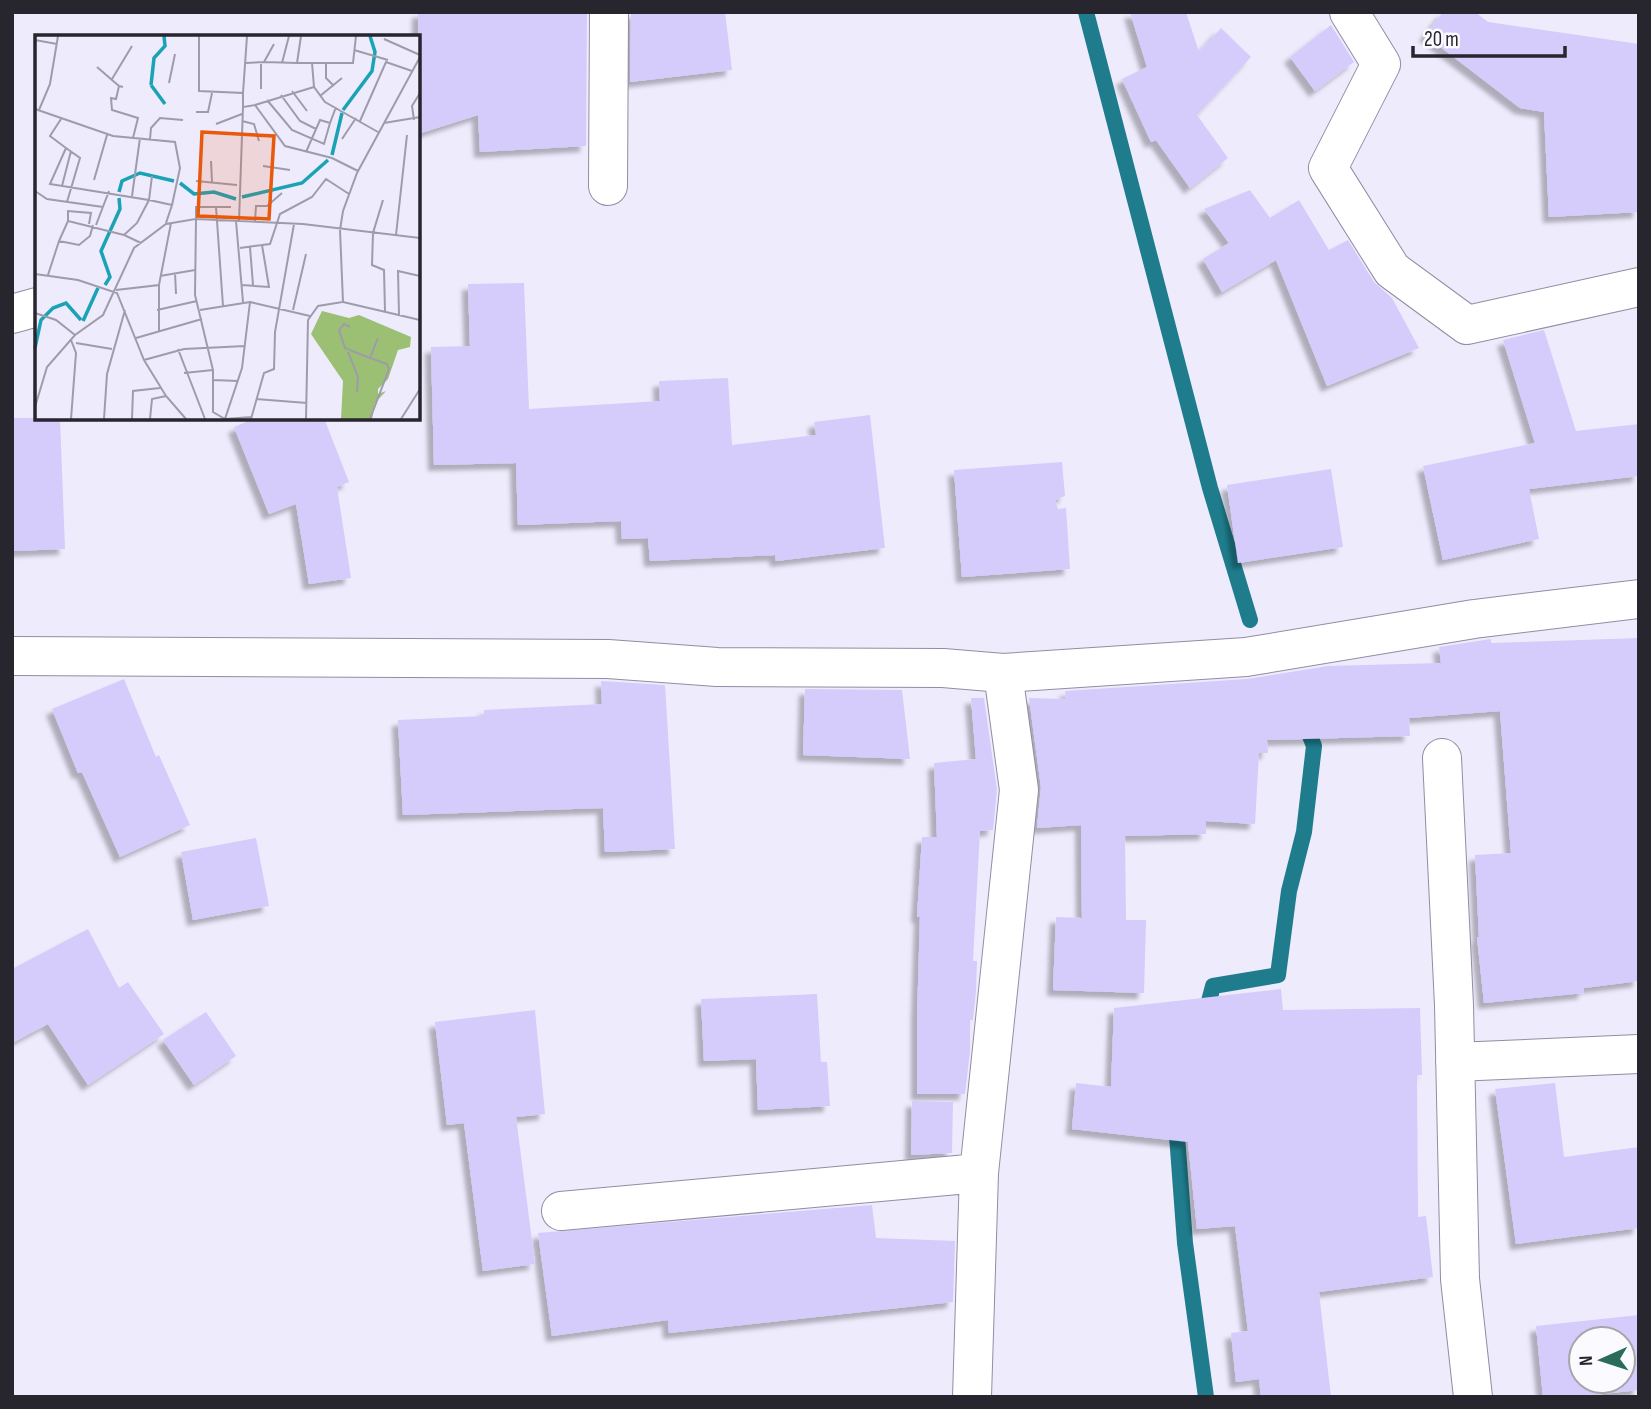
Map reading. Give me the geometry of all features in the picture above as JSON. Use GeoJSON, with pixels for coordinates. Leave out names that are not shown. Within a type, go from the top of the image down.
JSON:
{"type":"FeatureCollection","features":[{"type":"Feature","properties":{"kind":"street"},"geometry":{"type":"LineString","coordinates":[[608,186],[609,12]]}},
{"type":"Feature","properties":{"kind":"street"},"geometry":{"type":"LineString","coordinates":[[1349,12],[1381,64],[1328,168],[1392,270],[1466,325],[1639,287]]}},
{"type":"Feature","properties":{"kind":"street"},"geometry":{"type":"LineString","coordinates":[[12,314],[35,308]]}},
{"type":"Feature","properties":{"kind":"street"},"geometry":{"type":"LineString","coordinates":[[12,656],[607,659],[717,667],[943,667],[1003,673],[1246,657],[1474,619],[1639,599]]}},
{"type":"Feature","properties":{"kind":"street"},"geometry":{"type":"LineString","coordinates":[[972,1397],[979,1172],[1018,790],[1003,673]]}},
{"type":"Feature","properties":{"kind":"street"},"geometry":{"type":"LineString","coordinates":[[1442,758],[1454,1005],[1460,1279],[1472,1397]]}},
{"type":"Feature","properties":{"kind":"street"},"geometry":{"type":"LineString","coordinates":[[1455,1062],[1639,1054]]}},
{"type":"Feature","properties":{"kind":"street"},"geometry":{"type":"LineString","coordinates":[[561,1211],[979,1172]]}},
{"type":"Feature","properties":{"kind":"building"},"geometry":{"type":"Polygon","coordinates":[[[418,12],[587,12],[586,146],[480,152],[478,115],[420,133],[418,12]]]}},
{"type":"Feature","properties":{"kind":"building"},"geometry":{"type":"Polygon","coordinates":[[[631,12],[725,12],[732,70],[630,82],[631,12]]]}},
{"type":"Feature","properties":{"kind":"building"},"geometry":{"type":"Polygon","coordinates":[[[1130,12],[1186,12],[1199,52],[1221,28],[1251,57],[1197,115],[1228,158],[1190,188],[1156,140],[1151,142],[1122,79],[1147,67],[1130,12]]]}},
{"type":"Feature","properties":{"kind":"building"},"geometry":{"type":"Polygon","coordinates":[[[1443,12],[1475,12],[1488,22],[1639,44],[1639,212],[1549,217],[1544,112],[1520,108],[1425,35],[1443,12]]]}},
{"type":"Feature","properties":{"kind":"building"},"geometry":{"type":"Polygon","coordinates":[[[1331,25],[1354,62],[1315,91],[1290,57],[1331,25]]]}},
{"type":"Feature","properties":{"kind":"building"},"geometry":{"type":"Polygon","coordinates":[[[1250,190],[1270,218],[1299,200],[1329,250],[1348,240],[1374,282],[1392,298],[1419,348],[1327,386],[1276,260],[1222,292],[1203,259],[1229,243],[1204,209],[1250,190]]]}},
{"type":"Feature","properties":{"kind":"building"},"geometry":{"type":"Polygon","coordinates":[[[524,283],[529,409],[660,401],[659,381],[728,378],[732,445],[816,435],[814,422],[870,415],[885,548],[776,561],[775,555],[650,561],[648,538],[622,539],[621,521],[518,525],[516,463],[434,465],[431,347],[470,346],[468,284],[524,283]]]}},
{"type":"Feature","properties":{"kind":"building"},"geometry":{"type":"Polygon","coordinates":[[[1544,330],[1576,431],[1639,424],[1639,476],[1529,489],[1539,539],[1443,560],[1423,466],[1535,443],[1503,340],[1544,330]]]}},
{"type":"Feature","properties":{"kind":"building"},"geometry":{"type":"Polygon","coordinates":[[[12,418],[60,420],[65,549],[12,551],[12,418]]]}},
{"type":"Feature","properties":{"kind":"building"},"geometry":{"type":"Polygon","coordinates":[[[251,420],[325,420],[349,482],[337,487],[351,578],[309,584],[296,504],[269,514],[234,427],[251,420]]]}},
{"type":"Feature","properties":{"kind":"building"},"geometry":{"type":"Polygon","coordinates":[[[1062,462],[1065,496],[1055,500],[1058,509],[1066,508],[1070,569],[962,577],[954,470],[1062,462]]]}},
{"type":"Feature","properties":{"kind":"building"},"geometry":{"type":"Polygon","coordinates":[[[1331,469],[1343,547],[1238,563],[1227,485],[1331,469]]]}},
{"type":"Feature","properties":{"kind":"building"},"geometry":{"type":"Polygon","coordinates":[[[1639,638],[1639,981],[1584,988],[1584,993],[1484,1003],[1477,937],[1475,855],[1511,853],[1500,711],[1409,718],[1410,736],[1267,740],[1268,753],[1259,753],[1255,824],[1206,821],[1206,834],[1125,836],[1126,920],[1146,920],[1144,993],[1053,990],[1056,917],[1082,918],[1081,825],[1037,828],[1041,787],[1029,698],[1066,699],[1065,691],[1247,679],[1328,666],[1441,663],[1439,647],[1491,639],[1491,643],[1639,638]]]}},
{"type":"Feature","properties":{"kind":"building"},"geometry":{"type":"Polygon","coordinates":[[[124,679],[156,757],[159,755],[190,825],[120,857],[82,772],[78,773],[52,709],[124,679]]]}},
{"type":"Feature","properties":{"kind":"building"},"geometry":{"type":"Polygon","coordinates":[[[601,681],[665,685],[675,849],[605,852],[603,808],[403,815],[398,720],[484,716],[484,710],[602,704],[601,681]]]}},
{"type":"Feature","properties":{"kind":"building"},"geometry":{"type":"Polygon","coordinates":[[[805,689],[902,690],[910,759],[803,755],[805,689]]]}},
{"type":"Feature","properties":{"kind":"building"},"geometry":{"type":"Polygon","coordinates":[[[971,698],[984,698],[997,790],[993,830],[980,831],[973,961],[977,961],[976,991],[973,1020],[970,1020],[965,1094],[917,1094],[920,917],[917,917],[922,837],[937,837],[934,763],[976,759],[971,698]]]}},
{"type":"Feature","properties":{"kind":"building"},"geometry":{"type":"Polygon","coordinates":[[[256,838],[269,906],[193,920],[181,852],[256,838]]]}},
{"type":"Feature","properties":{"kind":"building"},"geometry":{"type":"Polygon","coordinates":[[[88,929],[119,988],[128,982],[164,1034],[88,1085],[48,1024],[12,1043],[12,969],[88,929]]]}},
{"type":"Feature","properties":{"kind":"building"},"geometry":{"type":"Polygon","coordinates":[[[1281,989],[1283,1010],[1420,1008],[1422,1075],[1417,1075],[1418,1217],[1426,1216],[1433,1277],[1319,1292],[1331,1397],[1261,1397],[1259,1379],[1236,1382],[1231,1333],[1248,1331],[1235,1226],[1197,1229],[1188,1142],[1072,1129],[1076,1083],[1111,1087],[1114,1008],[1281,989]]]}},
{"type":"Feature","properties":{"kind":"building"},"geometry":{"type":"Polygon","coordinates":[[[817,994],[821,1062],[827,1062],[830,1106],[758,1110],[756,1059],[704,1061],[701,999],[817,994]]]}},
{"type":"Feature","properties":{"kind":"building"},"geometry":{"type":"Polygon","coordinates":[[[535,1010],[545,1114],[516,1117],[535,1264],[483,1271],[464,1123],[447,1125],[435,1022],[535,1010]]]}},
{"type":"Feature","properties":{"kind":"building"},"geometry":{"type":"Polygon","coordinates":[[[206,1012],[236,1056],[194,1085],[163,1040],[206,1012]]]}},
{"type":"Feature","properties":{"kind":"building"},"geometry":{"type":"Polygon","coordinates":[[[1555,1083],[1564,1157],[1639,1147],[1639,1228],[1516,1244],[1495,1089],[1555,1083]]]}},
{"type":"Feature","properties":{"kind":"building"},"geometry":{"type":"Polygon","coordinates":[[[912,1101],[953,1102],[952,1153],[911,1155],[912,1101]]]}},
{"type":"Feature","properties":{"kind":"building"},"geometry":{"type":"Polygon","coordinates":[[[872,1205],[876,1238],[955,1241],[953,1302],[669,1333],[668,1320],[552,1336],[538,1233],[872,1205]]]}},
{"type":"Feature","properties":{"kind":"building"},"geometry":{"type":"Polygon","coordinates":[[[1639,1315],[1639,1390],[1637,1325],[1567,1325],[1567,1395],[1593,1395],[1543,1397],[1536,1326],[1639,1315]]]}},
{"type":"Feature","properties":{"kind":"waterway"},"geometry":{"type":"LineString","coordinates":[[1086,12],[1210,488],[1250,620]]}},
{"type":"Feature","properties":{"kind":"waterway"},"geometry":{"type":"LineString","coordinates":[[1205,1016],[1213,986],[1278,975],[1289,891],[1304,832],[1314,746],[1304,721]]}},
{"type":"Feature","properties":{"kind":"waterway"},"geometry":{"type":"LineString","coordinates":[[1176,1122],[1185,1243],[1206,1397]]}}]}
